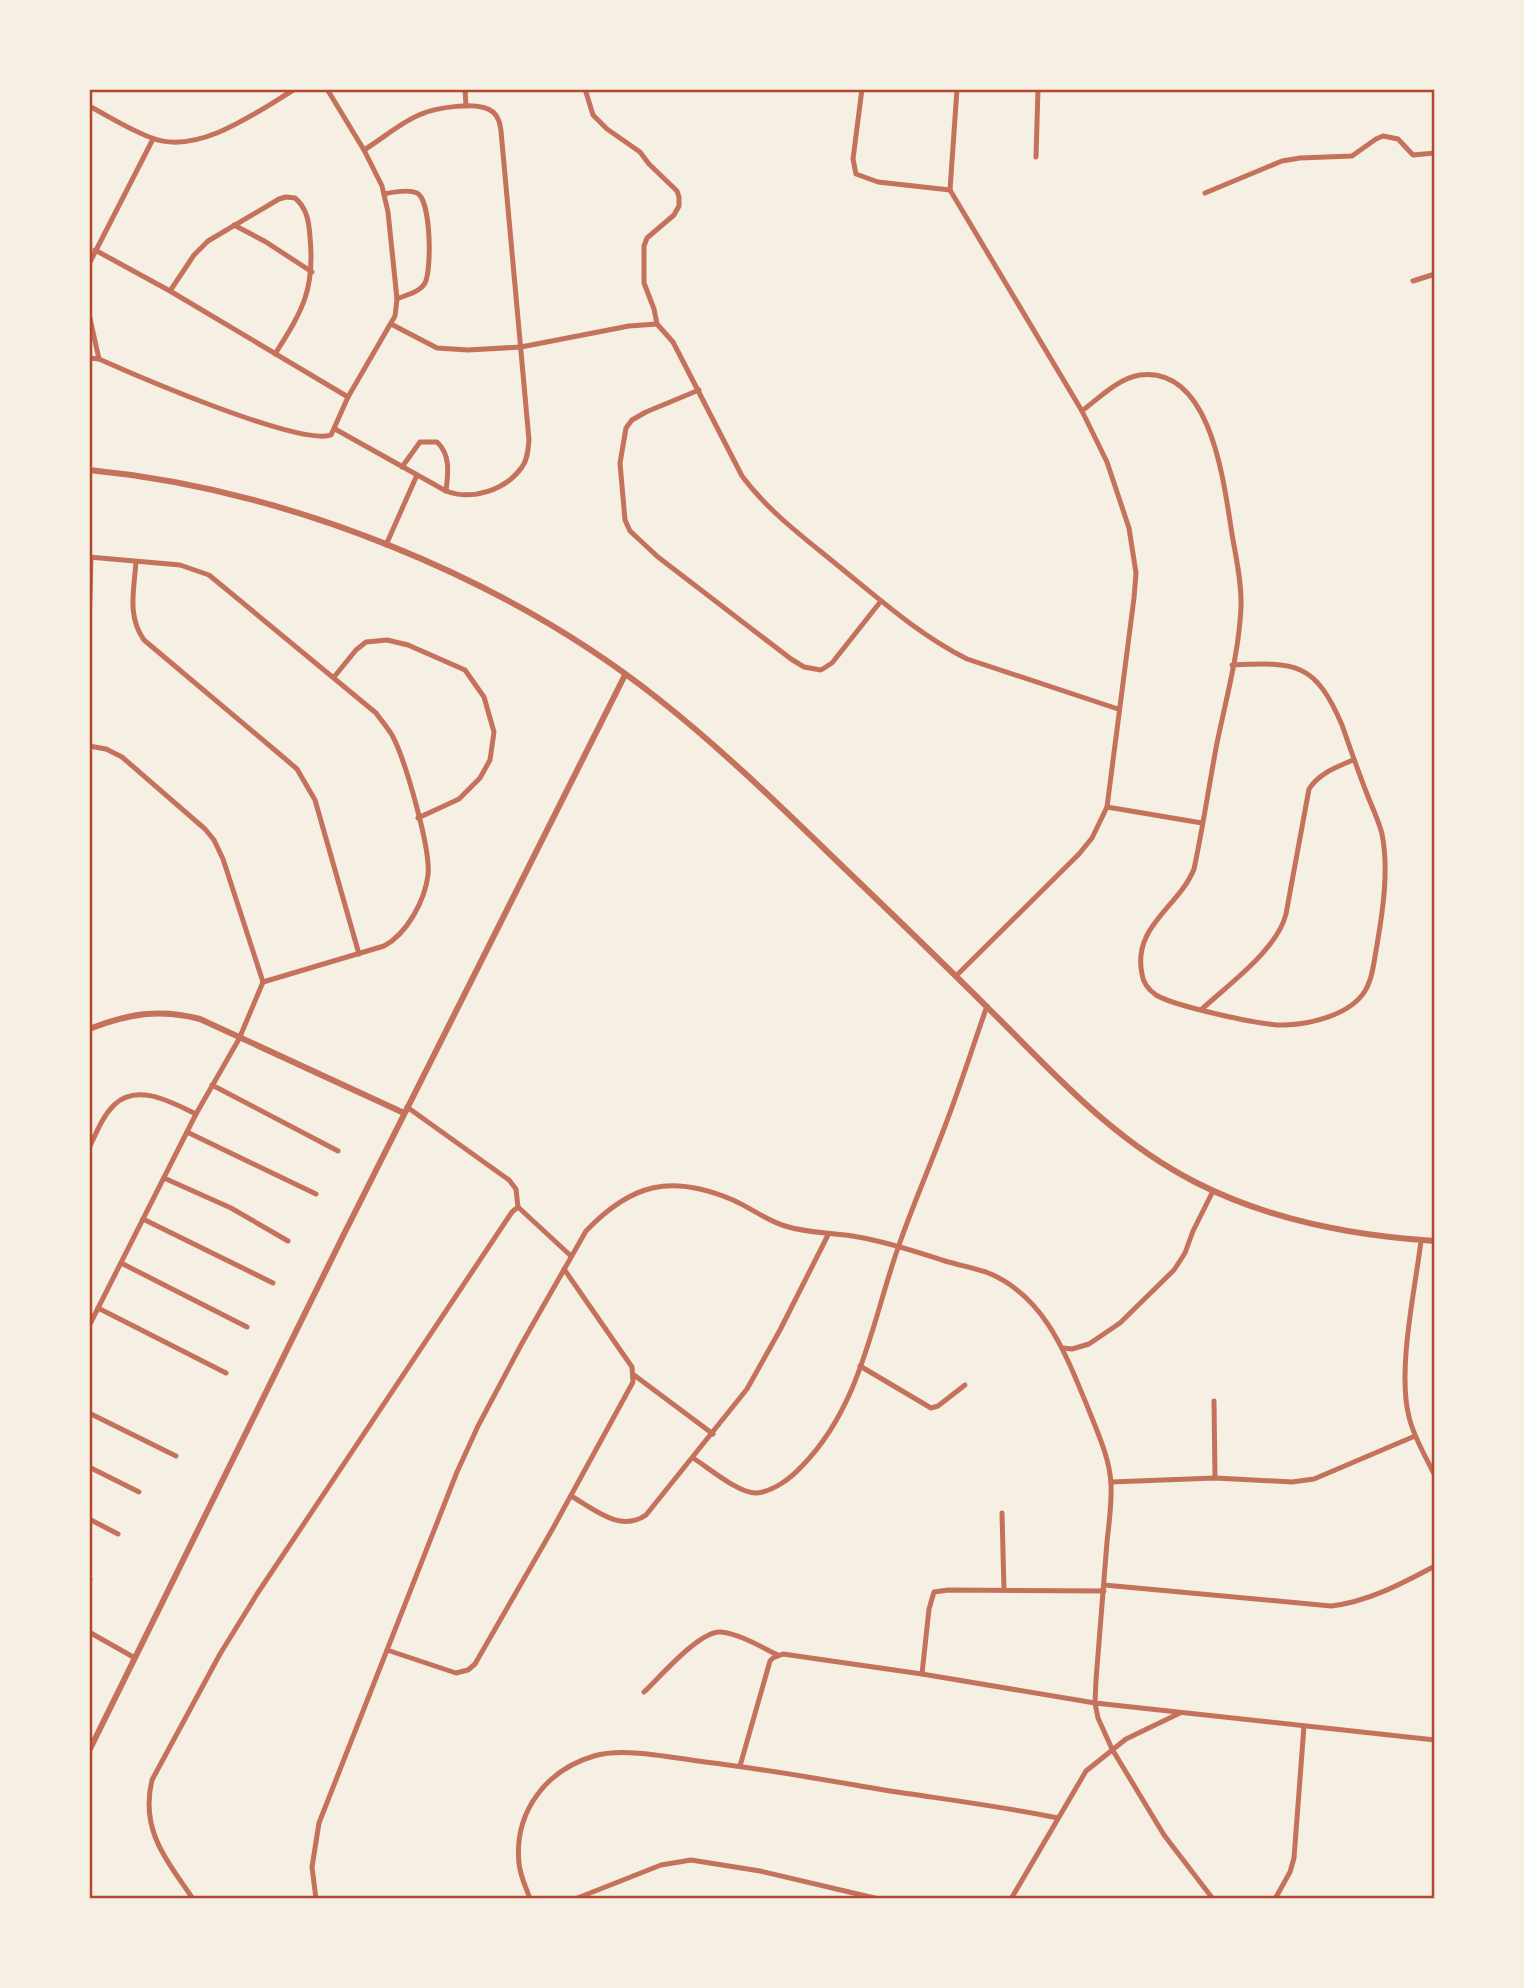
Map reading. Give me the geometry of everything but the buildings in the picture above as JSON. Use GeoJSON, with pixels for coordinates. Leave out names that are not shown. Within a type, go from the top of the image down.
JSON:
{"type":"FeatureCollection","features":[{"type":"Feature","properties":{"kind":"street"},"geometry":{"type":"LineString","coordinates":[[89,106],[153,139],[192,142],[214,134],[295,89]]}},
{"type":"Feature","properties":{"kind":"street"},"geometry":{"type":"LineString","coordinates":[[89,358],[99,359],[218,407],[293,432],[320,438],[331,435],[348,397],[395,316],[397,299],[384,194],[364,150],[327,89]]}},
{"type":"Feature","properties":{"kind":"street"},"geometry":{"type":"LineString","coordinates":[[465,89],[466,106]]}},
{"type":"Feature","properties":{"kind":"street"},"geometry":{"type":"LineString","coordinates":[[584,89],[593,115],[607,129],[640,152],[677,191],[679,206],[674,215],[647,238],[644,246],[643,283],[657,324],[673,342],[742,476],[755,494],[881,601],[944,648],[967,659],[1118,709]]}},
{"type":"Feature","properties":{"kind":"street"},"geometry":{"type":"LineString","coordinates":[[862,89],[853,159],[856,174],[877,182],[950,190]]}},
{"type":"Feature","properties":{"kind":"street"},"geometry":{"type":"LineString","coordinates":[[956,976],[1079,854],[1092,838],[1107,807],[1136,573],[1119,495],[1107,462],[1082,411],[950,190],[957,89]]}},
{"type":"Feature","properties":{"kind":"street"},"geometry":{"type":"LineString","coordinates":[[1037,157],[1038,89]]}},
{"type":"Feature","properties":{"kind":"street"},"geometry":{"type":"LineString","coordinates":[[335,429],[446,491],[472,496],[498,487],[515,475],[525,462],[529,440],[497,116],[486,108],[466,106],[431,111],[418,115],[364,150]]}},
{"type":"Feature","properties":{"kind":"street"},"geometry":{"type":"LineString","coordinates":[[1205,193],[1282,161],[1352,156],[1376,138],[1383,136],[1398,139],[1413,155],[1435,153]]}},
{"type":"Feature","properties":{"kind":"street"},"geometry":{"type":"LineString","coordinates":[[89,264],[153,139]]}},
{"type":"Feature","properties":{"kind":"street"},"geometry":{"type":"LineString","coordinates":[[384,194],[417,193],[423,198],[426,209],[429,258],[427,277],[420,288],[397,299]]}},
{"type":"Feature","properties":{"kind":"street"},"geometry":{"type":"LineString","coordinates":[[170,291],[194,254],[208,241],[279,199],[295,198],[307,214],[313,273],[309,290],[294,324],[275,354]]}},
{"type":"Feature","properties":{"kind":"street"},"geometry":{"type":"LineString","coordinates":[[234,225],[313,273]]}},
{"type":"Feature","properties":{"kind":"street"},"geometry":{"type":"LineString","coordinates":[[95,250],[170,291],[348,397]]}},
{"type":"Feature","properties":{"kind":"street"},"geometry":{"type":"LineString","coordinates":[[1413,281],[1435,274]]}},
{"type":"Feature","properties":{"kind":"street"},"geometry":{"type":"LineString","coordinates":[[89,314],[99,359]]}},
{"type":"Feature","properties":{"kind":"street"},"geometry":{"type":"LineString","coordinates":[[391,324],[437,348],[468,350],[521,347],[629,326],[657,324]]}},
{"type":"Feature","properties":{"kind":"street"},"geometry":{"type":"LineString","coordinates":[[1082,411],[1126,380],[1143,375],[1155,375],[1176,383],[1187,392],[1213,440],[1221,469],[1241,591],[1240,621],[1190,877],[1151,927],[1141,949],[1140,961],[1144,981],[1156,995],[1254,1023],[1286,1025],[1325,1018],[1341,1011],[1365,992],[1371,975],[1381,925],[1385,862],[1382,832],[1334,707],[1318,681],[1309,674],[1285,664],[1232,665]]}},
{"type":"Feature","properties":{"kind":"street"},"geometry":{"type":"LineString","coordinates":[[699,390],[646,412],[632,420],[626,429],[622,441],[622,503],[630,531],[658,557],[804,667],[821,670],[832,663],[881,601]]}},
{"type":"Feature","properties":{"kind":"street"},"geometry":{"type":"LineString","coordinates":[[402,467],[420,442],[437,442],[445,453],[447,463],[446,491]]}},
{"type":"Feature","properties":{"kind":"street"},"geometry":{"type":"LineString","coordinates":[[89,470],[125,473],[217,491],[281,508],[386,545],[456,575],[553,626],[659,699],[730,760],[1106,1124],[1171,1169],[1213,1191],[1285,1217],[1341,1231],[1435,1241]]}},
{"type":"Feature","properties":{"kind":"street"},"geometry":{"type":"LineString","coordinates":[[386,545],[417,475]]}},
{"type":"Feature","properties":{"kind":"street"},"geometry":{"type":"LineString","coordinates":[[89,629],[90,557],[180,565],[209,575],[376,713],[392,736],[428,857],[425,887],[416,909],[394,941],[263,982]]}},
{"type":"Feature","properties":{"kind":"street"},"geometry":{"type":"LineString","coordinates":[[136,562],[132,613],[137,630],[144,640],[284,757],[307,783],[323,826],[359,954]]}},
{"type":"Feature","properties":{"kind":"street"},"geometry":{"type":"LineString","coordinates":[[334,677],[366,642],[387,640],[408,645],[452,663],[465,670],[479,688],[495,732],[490,760],[480,778],[459,799],[418,817]]}},
{"type":"Feature","properties":{"kind":"street"},"geometry":{"type":"LineString","coordinates":[[89,1751],[405,1110],[625,675]]}},
{"type":"Feature","properties":{"kind":"street"},"geometry":{"type":"LineString","coordinates":[[89,746],[106,749],[122,757],[214,839],[263,982],[239,1039],[196,1114],[89,1326]]}},
{"type":"Feature","properties":{"kind":"street"},"geometry":{"type":"LineString","coordinates":[[1202,1009],[1239,976],[1279,933],[1286,914],[1309,789],[1326,773],[1353,760]]}},
{"type":"Feature","properties":{"kind":"street"},"geometry":{"type":"LineString","coordinates":[[1107,807],[1202,822]]}},
{"type":"Feature","properties":{"kind":"street"},"geometry":{"type":"LineString","coordinates":[[693,1458],[741,1489],[757,1493],[770,1490],[796,1473],[828,1436],[843,1409],[876,1323],[898,1247],[946,1123],[986,1006]]}},
{"type":"Feature","properties":{"kind":"street"},"geometry":{"type":"LineString","coordinates":[[89,1029],[133,1014],[163,1012],[200,1018],[239,1039],[405,1110],[509,1180],[516,1189],[518,1207],[571,1256]]}},
{"type":"Feature","properties":{"kind":"street"},"geometry":{"type":"LineString","coordinates":[[212,1085],[338,1152]]}},
{"type":"Feature","properties":{"kind":"street"},"geometry":{"type":"LineString","coordinates":[[89,1148],[105,1117],[115,1104],[125,1098],[152,1095],[162,1097],[196,1114]]}},
{"type":"Feature","properties":{"kind":"street"},"geometry":{"type":"LineString","coordinates":[[187,1132],[316,1194]]}},
{"type":"Feature","properties":{"kind":"street"},"geometry":{"type":"LineString","coordinates":[[164,1178],[230,1208],[288,1241]]}},
{"type":"Feature","properties":{"kind":"street"},"geometry":{"type":"LineString","coordinates":[[316,1899],[312,1867],[319,1823],[457,1472],[478,1426],[586,1231],[604,1212],[636,1192],[681,1184],[736,1201],[765,1219],[786,1227],[828,1235],[856,1236],[986,1272],[1006,1282],[1027,1299],[1056,1333],[1096,1427],[1111,1482],[1095,1703],[1098,1718],[1112,1749],[1164,1835],[1213,1899]]}},
{"type":"Feature","properties":{"kind":"street"},"geometry":{"type":"LineString","coordinates":[[1063,1348],[1072,1349],[1089,1344],[1120,1323],[1174,1270],[1185,1253],[1213,1191]]}},
{"type":"Feature","properties":{"kind":"street"},"geometry":{"type":"LineString","coordinates":[[193,1899],[155,1837],[149,1821],[147,1800],[152,1780],[220,1654],[257,1594],[508,1218],[518,1207]]}},
{"type":"Feature","properties":{"kind":"street"},"geometry":{"type":"LineString","coordinates":[[143,1219],[273,1283]]}},
{"type":"Feature","properties":{"kind":"street"},"geometry":{"type":"LineString","coordinates":[[571,1496],[617,1522],[637,1521],[646,1515],[747,1389],[828,1235]]}},
{"type":"Feature","properties":{"kind":"street"},"geometry":{"type":"LineString","coordinates":[[1421,1241],[1406,1358],[1406,1402],[1415,1436],[1432,1461],[1435,1476]]}},
{"type":"Feature","properties":{"kind":"street"},"geometry":{"type":"LineString","coordinates":[[121,1263],[247,1327]]}},
{"type":"Feature","properties":{"kind":"street"},"geometry":{"type":"LineString","coordinates":[[387,1650],[456,1673],[468,1670],[475,1664],[633,1382],[632,1367],[564,1269]]}},
{"type":"Feature","properties":{"kind":"street"},"geometry":{"type":"LineString","coordinates":[[98,1308],[226,1373]]}},
{"type":"Feature","properties":{"kind":"street"},"geometry":{"type":"LineString","coordinates":[[860,1366],[931,1408],[938,1406],[965,1385]]}},
{"type":"Feature","properties":{"kind":"street"},"geometry":{"type":"LineString","coordinates":[[634,1374],[713,1434]]}},
{"type":"Feature","properties":{"kind":"street"},"geometry":{"type":"LineString","coordinates":[[1214,1401],[1216,1478]]}},
{"type":"Feature","properties":{"kind":"street"},"geometry":{"type":"LineString","coordinates":[[89,1413],[176,1456]]}},
{"type":"Feature","properties":{"kind":"street"},"geometry":{"type":"LineString","coordinates":[[1111,1482],[1216,1478],[1292,1482],[1314,1479],[1415,1436]]}},
{"type":"Feature","properties":{"kind":"street"},"geometry":{"type":"LineString","coordinates":[[89,1467],[139,1492]]}},
{"type":"Feature","properties":{"kind":"street"},"geometry":{"type":"LineString","coordinates":[[1002,1513],[1004,1591]]}},
{"type":"Feature","properties":{"kind":"street"},"geometry":{"type":"LineString","coordinates":[[89,1519],[118,1534]]}},
{"type":"Feature","properties":{"kind":"street"},"geometry":{"type":"LineString","coordinates":[[922,1674],[929,1609],[934,1592],[1104,1588],[1331,1606],[1350,1604],[1371,1596],[1435,1566]]}},
{"type":"Feature","properties":{"kind":"street"},"geometry":{"type":"LineString","coordinates":[[89,1632],[135,1658]]}},
{"type":"Feature","properties":{"kind":"street"},"geometry":{"type":"LineString","coordinates":[[644,1692],[687,1651],[713,1632],[724,1632],[778,1655],[922,1674],[1095,1703],[1435,1740]]}},
{"type":"Feature","properties":{"kind":"street"},"geometry":{"type":"LineString","coordinates":[[740,1766],[770,1661],[778,1655]]}},
{"type":"Feature","properties":{"kind":"street"},"geometry":{"type":"LineString","coordinates":[[1011,1899],[1086,1771],[1141,1730],[1182,1712]]}},
{"type":"Feature","properties":{"kind":"street"},"geometry":{"type":"LineString","coordinates":[[1275,1899],[1290,1871],[1294,1857],[1304,1726]]}},
{"type":"Feature","properties":{"kind":"street"},"geometry":{"type":"LineString","coordinates":[[530,1899],[519,1863],[520,1832],[533,1800],[543,1785],[562,1770],[597,1755],[649,1755],[740,1766],[1058,1818]]}},
{"type":"Feature","properties":{"kind":"street"},"geometry":{"type":"LineString","coordinates":[[575,1899],[661,1865],[691,1860],[760,1871],[879,1899]]}},
{"type":"Feature","properties":{"kind":"street"},"geometry":{"type":"LineString","coordinates":[[845,1899],[846,1890]]}}]}
